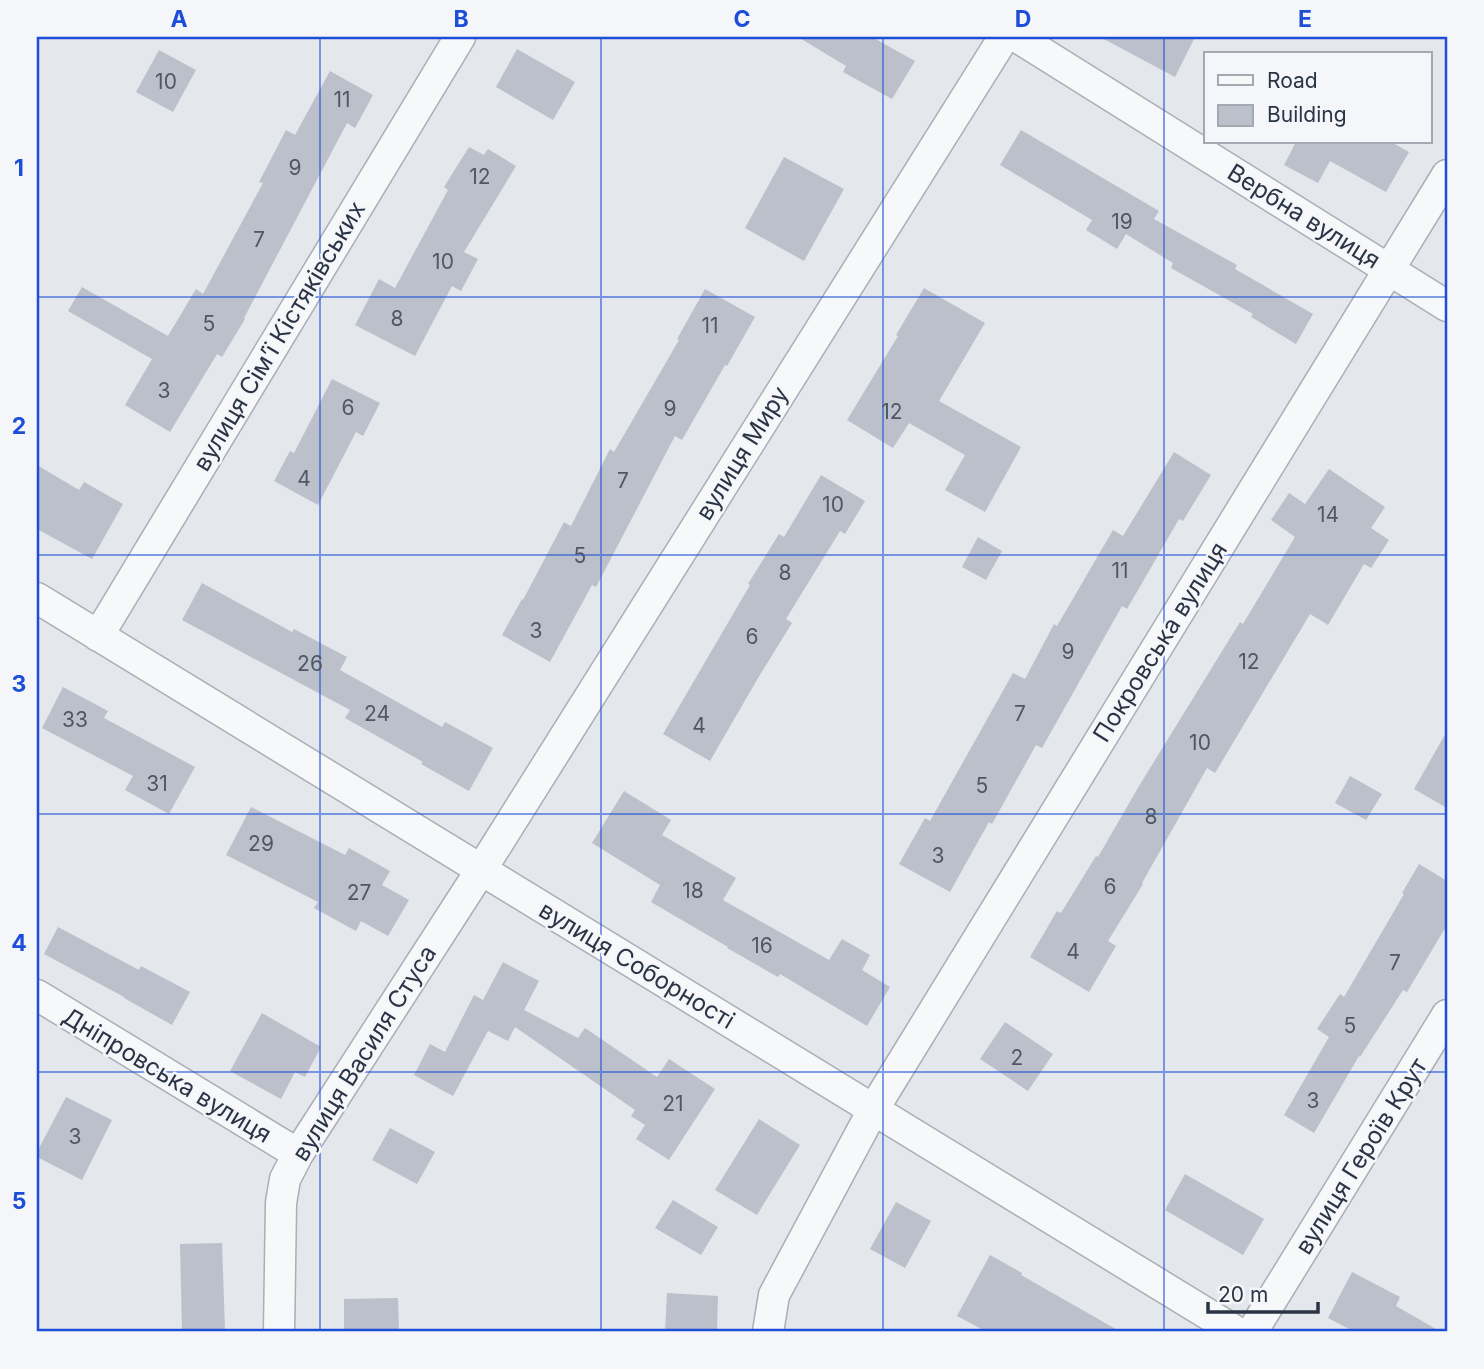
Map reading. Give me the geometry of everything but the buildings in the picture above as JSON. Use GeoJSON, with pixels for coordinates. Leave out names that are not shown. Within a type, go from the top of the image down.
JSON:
{"type":"FeatureCollection","features":[{"type":"Feature","properties":{"kind":"street","name":"вулиця Сімʼї Кістяківських"},"geometry":{"type":"LineString","coordinates":[[98,636],[460,37]]}},
{"type":"Feature","properties":{"kind":"street","name":"вулиця Миру"},"geometry":{"type":"LineString","coordinates":[[481,870],[1004,37]]}},
{"type":"Feature","properties":{"kind":"street","name":"Вербна вулиця"},"geometry":{"type":"LineString","coordinates":[[1017,37],[1447,306]]}},
{"type":"Feature","properties":{"kind":"street","name":"Покровська вулиця"},"geometry":{"type":"LineString","coordinates":[[768,1332],[774,1295],[873,1110],[1447,175]]}},
{"type":"Feature","properties":{"kind":"street","name":"вулиця Соборності"},"geometry":{"type":"LineString","coordinates":[[37,597],[1237,1332]]}},
{"type":"Feature","properties":{"kind":"street","name":"вулиця Василя Стуса"},"geometry":{"type":"LineString","coordinates":[[279,1332],[281,1203],[285,1179],[298,1154],[481,870]]}},
{"type":"Feature","properties":{"kind":"street","name":"Дніпровська вулиця"},"geometry":{"type":"LineString","coordinates":[[37,995],[298,1154]]}},
{"type":"Feature","properties":{"kind":"street","name":"вулиця Героїв Крут"},"geometry":{"type":"LineString","coordinates":[[1252,1332],[1447,1015]]}}]}
